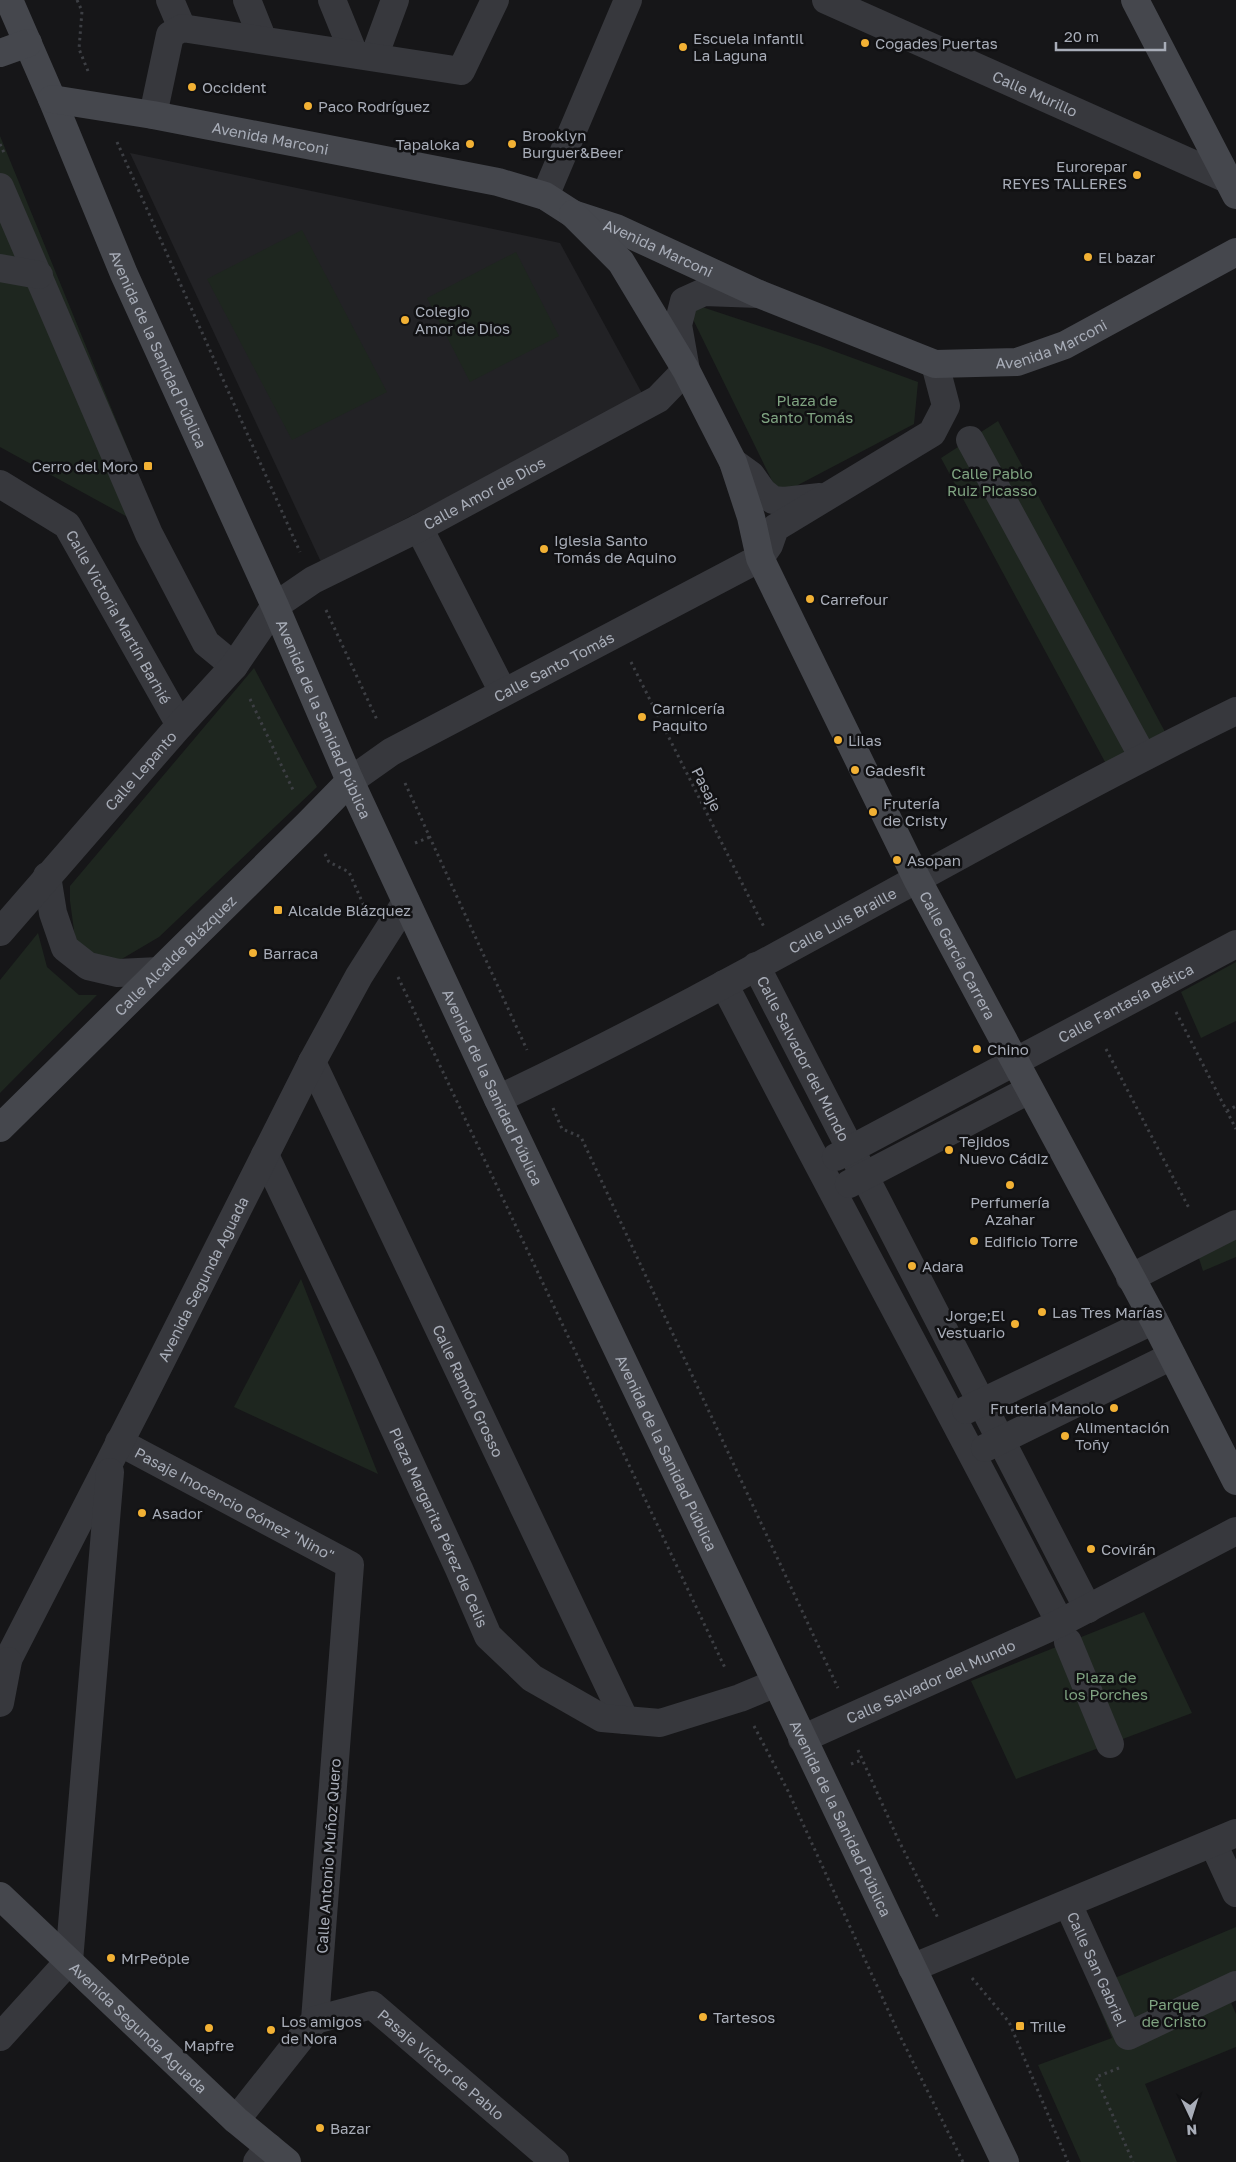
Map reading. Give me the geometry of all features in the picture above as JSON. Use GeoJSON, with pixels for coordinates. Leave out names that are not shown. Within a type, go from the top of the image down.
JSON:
{"type":"FeatureCollection","features":[{"type":"Feature","properties":{"kind":"street","name":"Avenida de la Sanidad Pública"},"geometry":{"type":"LineString","coordinates":[[8,0],[52,99],[124,274],[275,606],[350,781],[498,1099],[1004,2162]]}},
{"type":"Feature","properties":{"kind":"street"},"geometry":{"type":"LineString","coordinates":[[170,0],[182,28]]}},
{"type":"Feature","properties":{"kind":"street"},"geometry":{"type":"LineString","coordinates":[[247,0],[263,40]]}},
{"type":"Feature","properties":{"kind":"street"},"geometry":{"type":"LineString","coordinates":[[332,0],[364,56]]}},
{"type":"Feature","properties":{"kind":"street"},"geometry":{"type":"LineString","coordinates":[[364,56],[395,0]]}},
{"type":"Feature","properties":{"kind":"street"},"geometry":{"type":"LineString","coordinates":[[154,115],[170,35],[182,28],[461,70],[495,0]]}},
{"type":"Feature","properties":{"kind":"street"},"geometry":{"type":"LineString","coordinates":[[545,196],[628,0]]}},
{"type":"Feature","properties":{"kind":"street","name":"Calle Murillo"},"geometry":{"type":"LineString","coordinates":[[826,0],[1232,187]]}},
{"type":"Feature","properties":{"kind":"street"},"geometry":{"type":"LineString","coordinates":[[1135,0],[1232,187]]}},
{"type":"Feature","properties":{"kind":"street"},"geometry":{"type":"LineString","coordinates":[[0,53],[28,44]]}},
{"type":"Feature","properties":{"kind":"street","name":"Avenida Marconi"},"geometry":{"type":"LineString","coordinates":[[52,99],[154,115],[498,182],[545,196],[573,214],[616,228],[759,294],[935,364],[1017,362],[1065,345],[1236,252]]}},
{"type":"Feature","properties":{"kind":"street"},"geometry":{"type":"LineString","coordinates":[[0,187],[149,534],[206,643],[234,666]]}},
{"type":"Feature","properties":{"kind":"street"},"geometry":{"type":"LineString","coordinates":[[573,214],[621,262],[686,370],[733,462],[751,516],[760,558]]}},
{"type":"Feature","properties":{"kind":"street"},"geometry":{"type":"LineString","coordinates":[[0,268],[39,275]]}},
{"type":"Feature","properties":{"kind":"street"},"geometry":{"type":"LineString","coordinates":[[686,370],[678,325],[684,301],[704,292],[759,294]]}},
{"type":"Feature","properties":{"kind":"street"},"geometry":{"type":"LineString","coordinates":[[760,558],[769,545],[775,528],[932,433],[946,406],[935,364]]}},
{"type":"Feature","properties":{"kind":"street","name":"Calle Amor de Dios"},"geometry":{"type":"LineString","coordinates":[[275,606],[313,580],[419,528],[658,399],[686,370]]}},
{"type":"Feature","properties":{"kind":"street"},"geometry":{"type":"LineString","coordinates":[[970,440],[1143,757]]}},
{"type":"Feature","properties":{"kind":"street"},"geometry":{"type":"LineString","coordinates":[[733,462],[751,476],[763,492],[773,500],[792,500],[812,496],[825,497]]}},
{"type":"Feature","properties":{"kind":"street","name":"Calle Victoria Martín Barhié"},"geometry":{"type":"LineString","coordinates":[[0,484],[67,524],[180,725]]}},
{"type":"Feature","properties":{"kind":"street"},"geometry":{"type":"LineString","coordinates":[[419,528],[503,692]]}},
{"type":"Feature","properties":{"kind":"street","name":"Calle Santo Tomás"},"geometry":{"type":"LineString","coordinates":[[350,781],[391,752],[760,558]]}},
{"type":"Feature","properties":{"kind":"street","name":"Calle García Carrera"},"geometry":{"type":"LineString","coordinates":[[760,558],[917,879],[1014,1063],[1154,1320],[1236,1481]]}},
{"type":"Feature","properties":{"kind":"street","name":"Calle Lepanto"},"geometry":{"type":"LineString","coordinates":[[0,932],[47,876],[234,666],[275,606]]}},
{"type":"Feature","properties":{"kind":"street","name":"Calle Luis Braille"},"geometry":{"type":"LineString","coordinates":[[498,1099],[724,984],[1143,757],[1236,711]]}},
{"type":"Feature","properties":{"kind":"street","name":"Calle Alcalde Blázquez"},"geometry":{"type":"LineString","coordinates":[[0,1128],[309,824],[350,781]]}},
{"type":"Feature","properties":{"kind":"street"},"geometry":{"type":"LineString","coordinates":[[47,876],[53,913],[66,948],[88,966],[118,973],[159,971]]}},
{"type":"Feature","properties":{"kind":"street","name":"Avenida Segunda Aguada"},"geometry":{"type":"LineString","coordinates":[[0,1703],[4,1668],[312,1062],[406,902]]}},
{"type":"Feature","properties":{"kind":"street","name":"Calle Fantasía Bética"},"geometry":{"type":"LineString","coordinates":[[1014,1063],[1236,944]]}},
{"type":"Feature","properties":{"kind":"street","name":"Calle Salvador del Mundo"},"geometry":{"type":"LineString","coordinates":[[767,960],[864,1176],[1088,1608]]}},
{"type":"Feature","properties":{"kind":"street"},"geometry":{"type":"LineString","coordinates":[[724,984],[818,1167],[973,1454],[1064,1633],[1110,1744]]}},
{"type":"Feature","properties":{"kind":"street","name":"Calle Ramón Grosso"},"geometry":{"type":"LineString","coordinates":[[312,1062],[625,1720]]}},
{"type":"Feature","properties":{"kind":"street","name":"Calle Salvador del Mundo"},"geometry":{"type":"LineString","coordinates":[[818,1167],[1014,1063]]}},
{"type":"Feature","properties":{"kind":"street"},"geometry":{"type":"LineString","coordinates":[[832,1193],[1029,1090]]}},
{"type":"Feature","properties":{"kind":"street","name":"Plaza Margarita Pérez de Celis"},"geometry":{"type":"LineString","coordinates":[[265,1154],[364,1363],[488,1636],[532,1678],[602,1718],[660,1723],[740,1698],[776,1683]]}},
{"type":"Feature","properties":{"kind":"street"},"geometry":{"type":"LineString","coordinates":[[1130,1278],[1236,1224]]}},
{"type":"Feature","properties":{"kind":"street"},"geometry":{"type":"LineString","coordinates":[[952,1416],[1154,1320]]}},
{"type":"Feature","properties":{"kind":"street"},"geometry":{"type":"LineString","coordinates":[[973,1454],[1172,1356]]}},
{"type":"Feature","properties":{"kind":"street"},"geometry":{"type":"LineString","coordinates":[[0,2036],[69,1961],[115,1450]]}},
{"type":"Feature","properties":{"kind":"street","name":"Pasaje Inocencio Gómez \"Nino\""},"geometry":{"type":"LineString","coordinates":[[115,1450],[350,1565]]}},
{"type":"Feature","properties":{"kind":"street","name":"Calle Salvador del Mundo"},"geometry":{"type":"LineString","coordinates":[[802,1739],[852,1716],[1064,1633],[1088,1608],[1236,1531]]}},
{"type":"Feature","properties":{"kind":"street","name":"Calle Antonio Muñoz Quero"},"geometry":{"type":"LineString","coordinates":[[315,2020],[350,1565]]}},
{"type":"Feature","properties":{"kind":"street","name":"Calle San Gabriel"},"geometry":{"type":"LineString","coordinates":[[912,1968],[1224,1838],[1236,1893]]}},
{"type":"Feature","properties":{"kind":"street","name":"Avenida Segunda Aguada"},"geometry":{"type":"LineString","coordinates":[[1,1893],[69,1961],[236,2120],[271,2157]]}},
{"type":"Feature","properties":{"kind":"street","name":"Calle San Gabriel"},"geometry":{"type":"LineString","coordinates":[[1068,1904],[1128,2036],[1236,1985]]}},
{"type":"Feature","properties":{"kind":"street","name":"Pasaje Víctor de Pablo"},"geometry":{"type":"LineString","coordinates":[[315,2020],[372,2005],[555,2162]]}},
{"type":"Feature","properties":{"kind":"street"},"geometry":{"type":"LineString","coordinates":[[236,2120],[315,2020]]}},
{"type":"Feature","properties":{"kind":"path"},"geometry":{"type":"LineString","coordinates":[[77,0],[82,11],[79,49],[102,106],[313,580],[562,1129],[581,1137],[852,1716],[855,1743],[872,1782]]}},
{"type":"Feature","properties":{"kind":"path","name":"Pasaje"},"geometry":{"type":"LineString","coordinates":[[616,633],[767,960]]}},
{"type":"Feature","properties":{"kind":"path"},"geometry":{"type":"LineString","coordinates":[[234,666],[329,862],[349,872],[740,1698],[788,1791],[899,2034],[963,2162]]}},
{"type":"Feature","properties":{"kind":"path"},"geometry":{"type":"LineString","coordinates":[[1162,984],[1236,1129]]}},
{"type":"Feature","properties":{"kind":"path"},"geometry":{"type":"LineString","coordinates":[[1092,1022],[1205,1240]]}},
{"type":"Feature","properties":{"kind":"path"},"geometry":{"type":"LineString","coordinates":[[1226,1111],[1236,1106]]}},
{"type":"Feature","properties":{"kind":"path"},"geometry":{"type":"LineString","coordinates":[[1124,2066],[1096,2077],[1133,2162]]}},
{"type":"Feature","properties":{"kind":"shaded area","name":"Colegio Amor de Dios"},"geometry":{"type":"Polygon","coordinates":[[[130,153],[560,243],[644,397],[321,562],[130,153]]]}},
{"type":"Feature","properties":{"kind":"green space"},"geometry":{"type":"Polygon","coordinates":[[[0,136],[164,537],[0,447],[0,136]]]}},
{"type":"Feature","properties":{"kind":"green space"},"geometry":{"type":"Polygon","coordinates":[[[302,230],[387,392],[292,440],[207,279],[302,230]]]}},
{"type":"Feature","properties":{"kind":"green space"},"geometry":{"type":"Polygon","coordinates":[[[516,252],[559,336],[470,382],[427,298],[516,252]]]}},
{"type":"Feature","properties":{"kind":"green space","name":"Plaza de Santo Tomás"},"geometry":{"type":"Polygon","coordinates":[[[684,301],[820,346],[918,382],[914,424],[779,495],[684,301]]]}},
{"type":"Feature","properties":{"kind":"green space","name":"Calle Pablo Ruiz Picasso"},"geometry":{"type":"Polygon","coordinates":[[[998,421],[1171,743],[1111,773],[941,458],[998,421]]]}},
{"type":"Feature","properties":{"kind":"green space"},"geometry":{"type":"Polygon","coordinates":[[[254,668],[317,787],[159,937],[120,960],[93,958],[76,945],[70,901],[70,886],[254,668]]]}},
{"type":"Feature","properties":{"kind":"green space"},"geometry":{"type":"Polygon","coordinates":[[[38,933],[47,967],[79,995],[97,995],[0,1093],[0,980],[38,933]]]}},
{"type":"Feature","properties":{"kind":"green space"},"geometry":{"type":"Polygon","coordinates":[[[1236,962],[1236,1021],[1201,1038],[1181,992],[1236,962]]]}},
{"type":"Feature","properties":{"kind":"green space"},"geometry":{"type":"Polygon","coordinates":[[[1236,1233],[1236,1257],[1203,1271],[1197,1252],[1236,1233]]]}},
{"type":"Feature","properties":{"kind":"green space"},"geometry":{"type":"Polygon","coordinates":[[[301,1279],[378,1474],[234,1407],[301,1279]]]}},
{"type":"Feature","properties":{"kind":"green space","name":"Plaza de los Porches"},"geometry":{"type":"Polygon","coordinates":[[[1144,1612],[1192,1713],[1016,1779],[971,1681],[1144,1612]]]}},
{"type":"Feature","properties":{"kind":"green space","name":"Parque de Cristo"},"geometry":{"type":"Polygon","coordinates":[[[1236,1927],[1236,1994],[1229,1998],[1236,2014],[1236,2047],[1145,2084],[1177,2162],[1081,2162],[1038,2065],[1112,2038],[1091,1988],[1236,1927]]]}},
{"type":"Feature","properties":{"kind":"place","name":"Cogades Puertas"},"geometry":{"type":"Point","coordinates":[865,43]}},
{"type":"Feature","properties":{"kind":"place","name":"Escuela infantil La Laguna"},"geometry":{"type":"Point","coordinates":[683,47]}},
{"type":"Feature","properties":{"kind":"place","name":"Occident"},"geometry":{"type":"Point","coordinates":[192,87]}},
{"type":"Feature","properties":{"kind":"place","name":"Paco Rodríguez"},"geometry":{"type":"Point","coordinates":[308,106]}},
{"type":"Feature","properties":{"kind":"place","name":"Tapaloka"},"geometry":{"type":"Point","coordinates":[470,144]}},
{"type":"Feature","properties":{"kind":"place","name":"Brooklyn Burguer&Beer"},"geometry":{"type":"Point","coordinates":[512,144]}},
{"type":"Feature","properties":{"kind":"place","name":"Eurorepar REYES TALLERES"},"geometry":{"type":"Point","coordinates":[1137,175]}},
{"type":"Feature","properties":{"kind":"place","name":"El bazar"},"geometry":{"type":"Point","coordinates":[1088,257]}},
{"type":"Feature","properties":{"kind":"place","name":"Colegio Amor de Dios"},"geometry":{"type":"Point","coordinates":[405,320]}},
{"type":"Feature","properties":{"kind":"place","name":"Cerro del Moro"},"geometry":{"type":"Point","coordinates":[148,466]}},
{"type":"Feature","properties":{"kind":"place","name":"Iglesia Santo Tomás de Aquino"},"geometry":{"type":"Point","coordinates":[544,549]}},
{"type":"Feature","properties":{"kind":"place","name":"Carrefour"},"geometry":{"type":"Point","coordinates":[810,599]}},
{"type":"Feature","properties":{"kind":"place","name":"Carnicería Paquito"},"geometry":{"type":"Point","coordinates":[642,717]}},
{"type":"Feature","properties":{"kind":"place","name":"Lilas"},"geometry":{"type":"Point","coordinates":[838,740]}},
{"type":"Feature","properties":{"kind":"place","name":"Gadesfit"},"geometry":{"type":"Point","coordinates":[855,770]}},
{"type":"Feature","properties":{"kind":"place","name":"Frutería de Cristy"},"geometry":{"type":"Point","coordinates":[873,812]}},
{"type":"Feature","properties":{"kind":"place","name":"Asopan"},"geometry":{"type":"Point","coordinates":[897,860]}},
{"type":"Feature","properties":{"kind":"place","name":"Alcalde Blázquez"},"geometry":{"type":"Point","coordinates":[278,910]}},
{"type":"Feature","properties":{"kind":"place","name":"Barraca"},"geometry":{"type":"Point","coordinates":[253,953]}},
{"type":"Feature","properties":{"kind":"place","name":"Chino"},"geometry":{"type":"Point","coordinates":[977,1049]}},
{"type":"Feature","properties":{"kind":"place","name":"Tejidos Nuevo Cádiz"},"geometry":{"type":"Point","coordinates":[949,1150]}},
{"type":"Feature","properties":{"kind":"place","name":"Perfumería Azahar"},"geometry":{"type":"Point","coordinates":[1010,1185]}},
{"type":"Feature","properties":{"kind":"place","name":"Edificio Torre"},"geometry":{"type":"Point","coordinates":[974,1241]}},
{"type":"Feature","properties":{"kind":"place","name":"Adara"},"geometry":{"type":"Point","coordinates":[912,1266]}},
{"type":"Feature","properties":{"kind":"place","name":"Las Tres Marías"},"geometry":{"type":"Point","coordinates":[1042,1312]}},
{"type":"Feature","properties":{"kind":"place","name":"Jorge;El Vestuario"},"geometry":{"type":"Point","coordinates":[1015,1324]}},
{"type":"Feature","properties":{"kind":"place","name":"Fruteria Manolo"},"geometry":{"type":"Point","coordinates":[1114,1408]}},
{"type":"Feature","properties":{"kind":"place","name":"Alimentación Toñy"},"geometry":{"type":"Point","coordinates":[1065,1436]}},
{"type":"Feature","properties":{"kind":"place","name":"Asador"},"geometry":{"type":"Point","coordinates":[142,1513]}},
{"type":"Feature","properties":{"kind":"place","name":"Covirán"},"geometry":{"type":"Point","coordinates":[1091,1549]}},
{"type":"Feature","properties":{"kind":"place","name":"MrPeöple"},"geometry":{"type":"Point","coordinates":[111,1958]}},
{"type":"Feature","properties":{"kind":"place","name":"Tartesos"},"geometry":{"type":"Point","coordinates":[703,2017]}},
{"type":"Feature","properties":{"kind":"place","name":"Trille"},"geometry":{"type":"Point","coordinates":[1020,2026]}},
{"type":"Feature","properties":{"kind":"place","name":"Mapfre"},"geometry":{"type":"Point","coordinates":[209,2028]}},
{"type":"Feature","properties":{"kind":"place","name":"Los amigos de Nora"},"geometry":{"type":"Point","coordinates":[271,2030]}},
{"type":"Feature","properties":{"kind":"place","name":"Bazar"},"geometry":{"type":"Point","coordinates":[320,2128]}}]}
